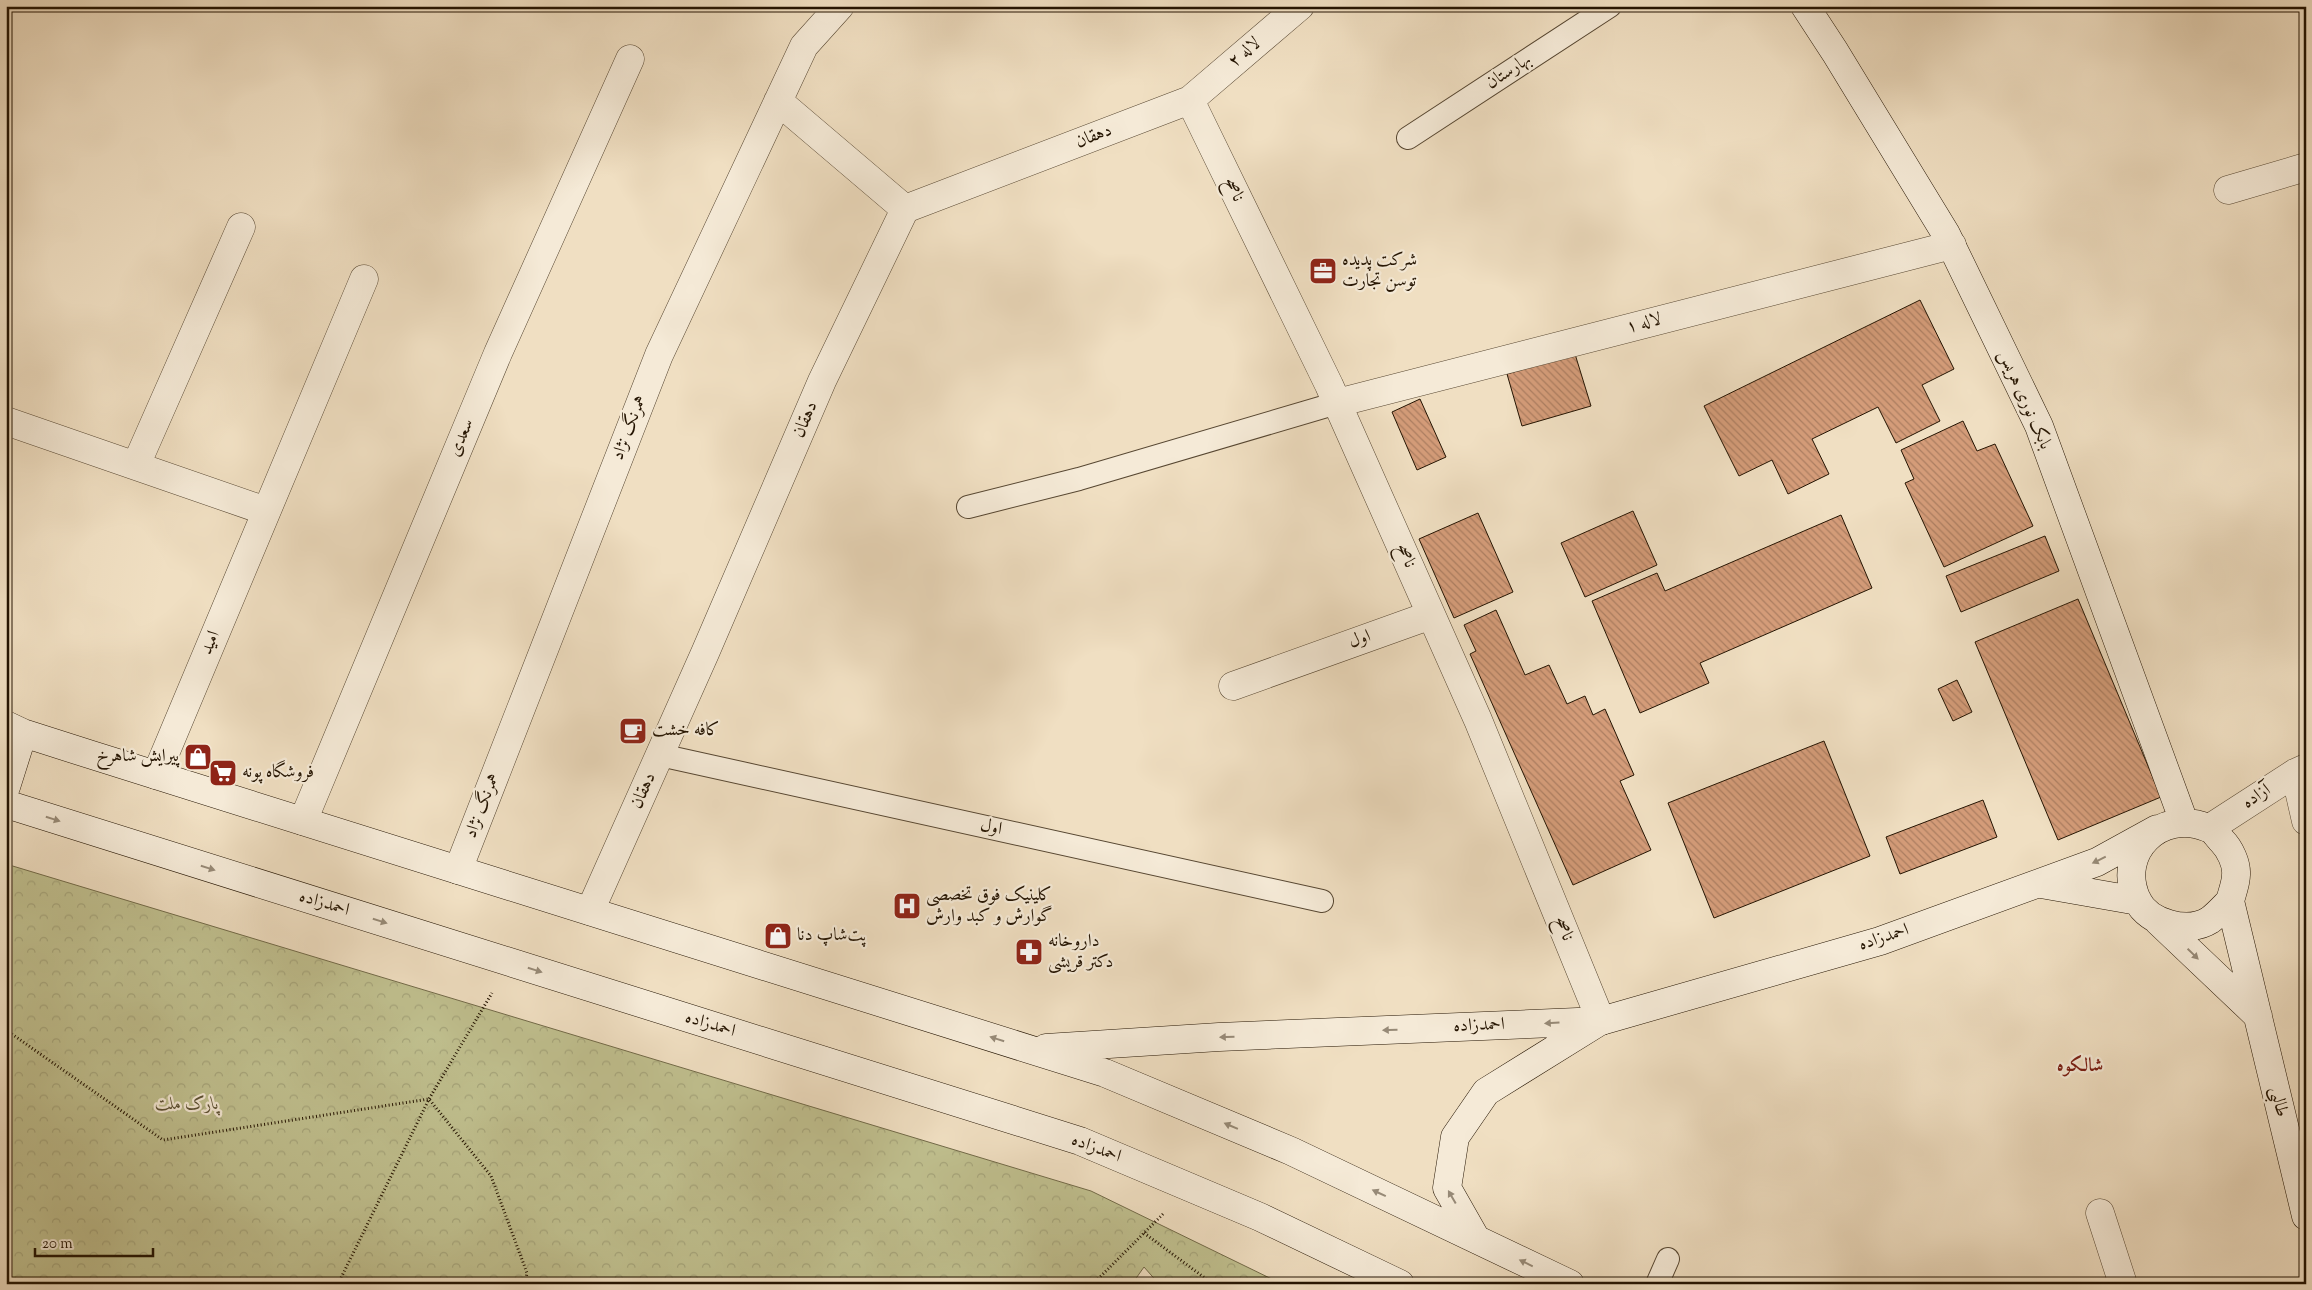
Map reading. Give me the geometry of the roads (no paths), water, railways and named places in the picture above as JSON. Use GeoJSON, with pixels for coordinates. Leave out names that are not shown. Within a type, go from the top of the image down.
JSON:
{"type":"FeatureCollection","features":[{"type":"Feature","properties":{"kind":"main road","name":"همرنگ نژاد"},"geometry":{"type":"LineString","coordinates":[[458,870],[659,355],[804,46],[840,6]]}},
{"type":"Feature","properties":{"kind":"main road","name":"لاله ۲"},"geometry":{"type":"LineString","coordinates":[[1190,100],[1300,6]]}},
{"type":"Feature","properties":{"kind":"main road","name":"بابک نوری هریس"},"geometry":{"type":"LineString","coordinates":[[1805,6],[1952,245],[2039,426],[2184,822]]}},
{"type":"Feature","properties":{"kind":"main road","name":"سعدی"},"geometry":{"type":"LineString","coordinates":[[303,821],[498,353],[630,59]]}},
{"type":"Feature","properties":{"kind":"main road","name":"دهقان"},"geometry":{"type":"LineString","coordinates":[[590,912],[660,756],[822,381],[905,209],[1190,100]]}},
{"type":"Feature","properties":{"kind":"main road","name":"ناصح"},"geometry":{"type":"LineString","coordinates":[[1190,100],[1337,403],[1478,720],[1601,1021]]}},
{"type":"Feature","properties":{"kind":"main road"},"geometry":{"type":"LineString","coordinates":[[778,101],[905,209]]}},
{"type":"Feature","properties":{"kind":"main road"},"geometry":{"type":"LineString","coordinates":[[2228,190],[2306,167]]}},
{"type":"Feature","properties":{"kind":"main road"},"geometry":{"type":"LineString","coordinates":[[136,465],[241,227]]}},
{"type":"Feature","properties":{"kind":"main road","name":"لاله ۱"},"geometry":{"type":"LineString","coordinates":[[1337,403],[1952,245]]}},
{"type":"Feature","properties":{"kind":"main road","name":"امید"},"geometry":{"type":"LineString","coordinates":[[156,775],[364,279]]}},
{"type":"Feature","properties":{"kind":"main road"},"geometry":{"type":"LineString","coordinates":[[6,421],[266,511]]}},
{"type":"Feature","properties":{"kind":"main road","name":"اول"},"geometry":{"type":"LineString","coordinates":[[1233,686],[1431,615]]}},
{"type":"Feature","properties":{"kind":"main road"},"geometry":{"type":"LineString","coordinates":[[6,787],[15,729]]}},
{"type":"Feature","properties":{"kind":"main road","name":"احمدزاده"},"geometry":{"type":"LineString","coordinates":[[15,729],[590,912],[1106,1073],[1290,1151],[1570,1284]]}},
{"type":"Feature","properties":{"kind":"main road"},"geometry":{"type":"LineString","coordinates":[[2300,770],[2306,821]]}},
{"type":"Feature","properties":{"kind":"main road","name":"آزاده"},"geometry":{"type":"LineString","coordinates":[[2210,828],[2300,770]]}},
{"type":"Feature","properties":{"kind":"main road","name":"احمدزاده"},"geometry":{"type":"LineString","coordinates":[[6,804],[1080,1141],[1260,1217],[1400,1284]]}},
{"type":"Feature","properties":{"kind":"main road"},"geometry":{"type":"LineString","coordinates":[[2157,920],[2184,927],[2210,920],[2230,901],[2236,874],[2229,848],[2210,828],[2184,822],[2157,829],[2138,848],[2131,874],[2138,901],[2157,920],[2258,1016]]}},
{"type":"Feature","properties":{"kind":"main road","name":"احمدزاده"},"geometry":{"type":"LineString","coordinates":[[1028,1049],[1219,1037],[1601,1021],[1880,940],[2041,884],[2097,862],[2157,829]]}},
{"type":"Feature","properties":{"kind":"main road"},"geometry":{"type":"LineString","coordinates":[[2041,884],[2138,901]]}},
{"type":"Feature","properties":{"kind":"main road","name":"طالبی"},"geometry":{"type":"LineString","coordinates":[[2230,901],[2306,1216]]}},
{"type":"Feature","properties":{"kind":"main road","name":"احمدزاده"},"geometry":{"type":"LineString","coordinates":[[1476,1239],[1446,1188],[1455,1137],[1486,1092],[1601,1021]]}},
{"type":"Feature","properties":{"kind":"main road"},"geometry":{"type":"LineString","coordinates":[[2100,1213],[2123,1284]]}},
{"type":"Feature","properties":{"kind":"lane","name":"بهارستان"},"geometry":{"type":"LineString","coordinates":[[1408,138],[1610,6]]}},
{"type":"Feature","properties":{"kind":"lane"},"geometry":{"type":"LineString","coordinates":[[968,507],[1079,479],[1337,403]]}},
{"type":"Feature","properties":{"kind":"lane","name":"اول"},"geometry":{"type":"LineString","coordinates":[[660,756],[1322,901]]}},
{"type":"Feature","properties":{"kind":"lane"},"geometry":{"type":"LineString","coordinates":[[1657,1284],[1668,1259]]}},
{"type":"Feature","properties":{"kind":"place","name":"شرکت پدیده توسن تجارت"},"geometry":{"type":"Point","coordinates":[1323,271]}},
{"type":"Feature","properties":{"kind":"place","name":"کافه خشت"},"geometry":{"type":"Point","coordinates":[633,731]}},
{"type":"Feature","properties":{"kind":"place","name":"پیرایش شاهرخ"},"geometry":{"type":"Point","coordinates":[198,757]}},
{"type":"Feature","properties":{"kind":"place","name":"فروشگاه پونه"},"geometry":{"type":"Point","coordinates":[223,773]}},
{"type":"Feature","properties":{"kind":"place","name":"کلینیک فوق تخصصی گوارش و کبد وارش"},"geometry":{"type":"Point","coordinates":[907,906]}},
{"type":"Feature","properties":{"kind":"place","name":"پت‌شاپ دنا"},"geometry":{"type":"Point","coordinates":[778,936]}},
{"type":"Feature","properties":{"kind":"place","name":"داروخانه دکتر قریشی"},"geometry":{"type":"Point","coordinates":[1029,952]}},
{"type":"Feature","properties":{"kind":"district","name":"شالکوه"},"geometry":{"type":"Point","coordinates":[2080,1066]}},
{"type":"Feature","properties":{"kind":"park label","name":"پارک ملت"},"geometry":{"type":"Point","coordinates":[187,1105]}}]}
